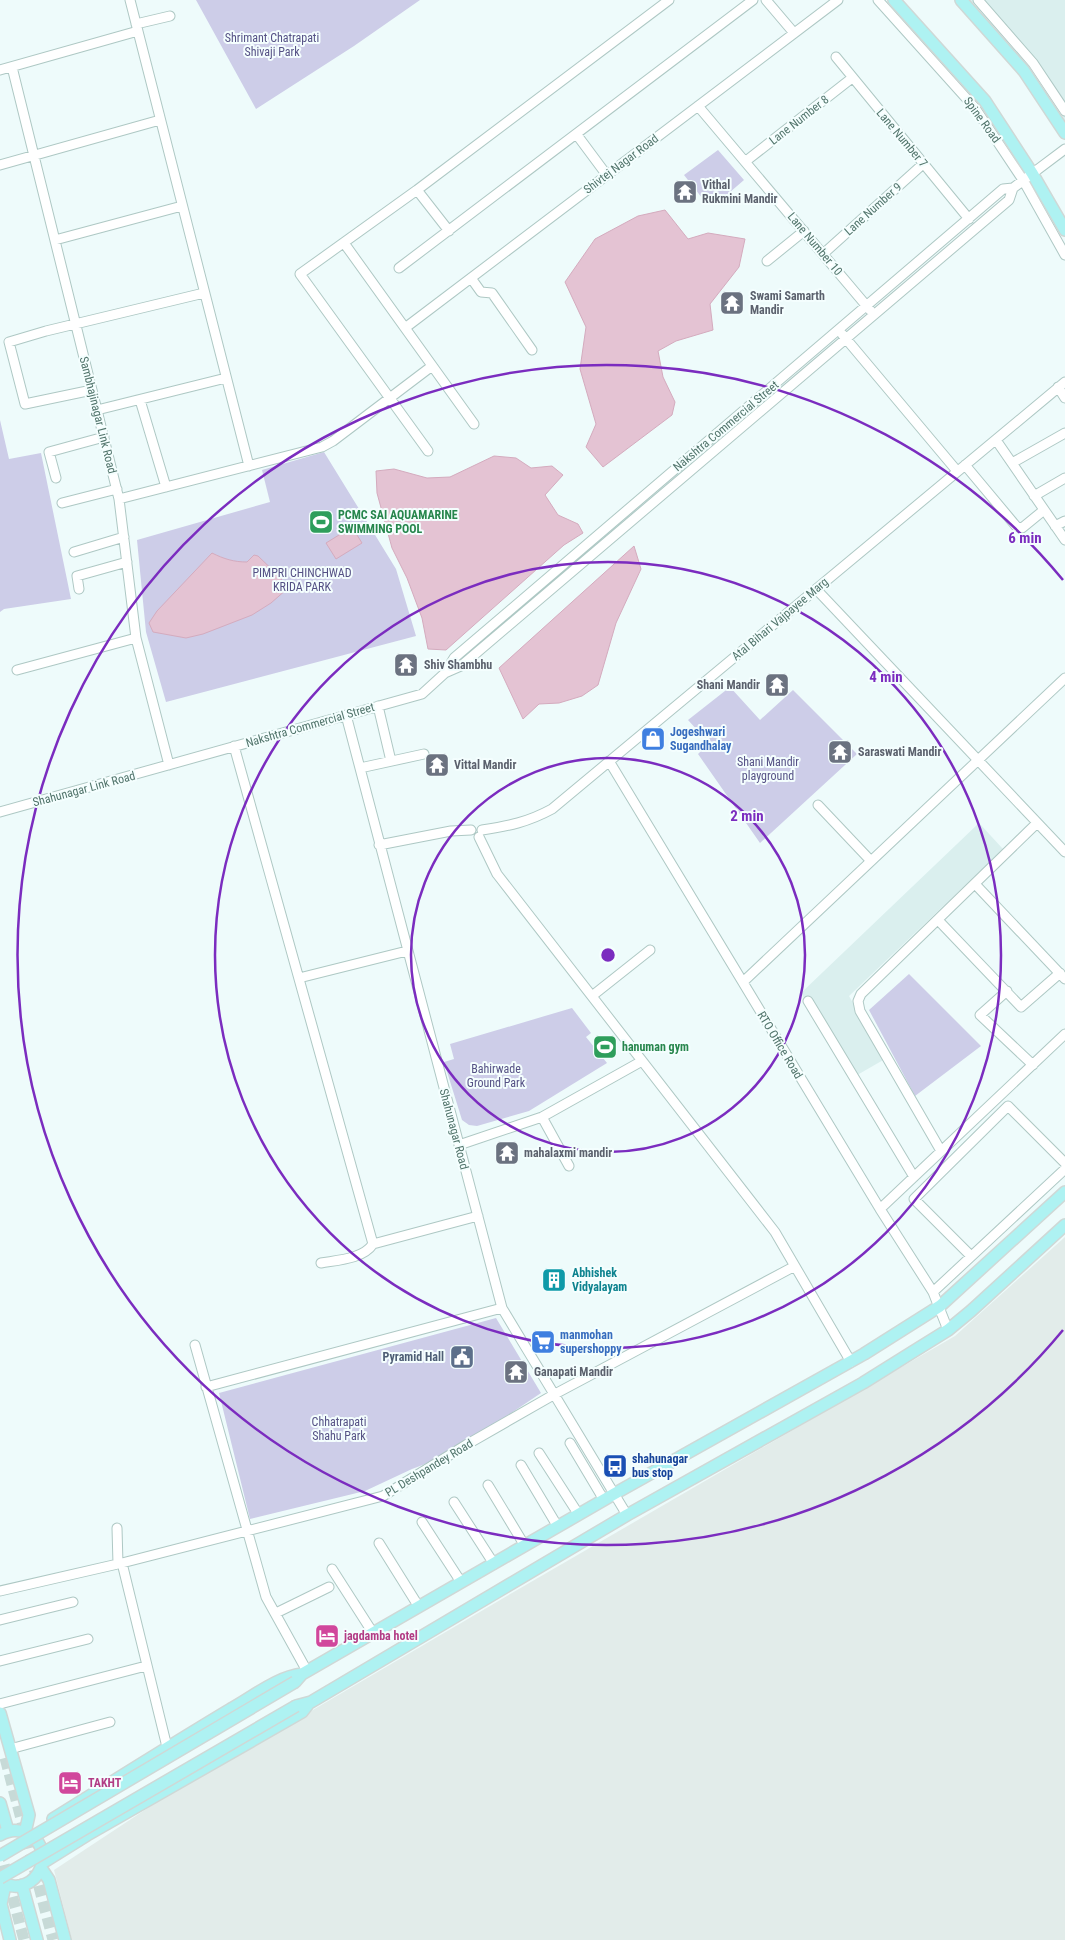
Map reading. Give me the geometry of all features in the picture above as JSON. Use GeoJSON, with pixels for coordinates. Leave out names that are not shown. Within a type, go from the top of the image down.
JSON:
{"type":"FeatureCollection","features":[{"type":"Feature","properties":{"kind":"main road","name":"Spine Road"},"geometry":{"type":"LineString","coordinates":[[894,0],[985,101],[1028,177],[1063,224]]}},
{"type":"Feature","properties":{"kind":"main road"},"geometry":{"type":"LineString","coordinates":[[961,0],[1024,71],[1065,133]]}},
{"type":"Feature","properties":{"kind":"main road"},"geometry":{"type":"LineString","coordinates":[[0,1856],[419,1606],[851,1362],[940,1306],[1065,1192]]}},
{"type":"Feature","properties":{"kind":"main road"},"geometry":{"type":"LineString","coordinates":[[2,1883],[296,1706],[311,1702],[626,1515],[863,1383],[948,1330],[1065,1225]]}},
{"type":"Feature","properties":{"kind":"main road"},"geometry":{"type":"LineString","coordinates":[[0,1803],[4,1833],[27,1833],[167,1747],[290,1675],[301,1676]]}},
{"type":"Feature","properties":{"kind":"main road"},"geometry":{"type":"LineString","coordinates":[[2,1883],[16,1886],[35,1878],[42,1866],[87,1835],[302,1712],[311,1702]]}},
{"type":"Feature","properties":{"kind":"main road"},"geometry":{"type":"LineString","coordinates":[[0,1714],[7,1753],[29,1815],[27,1833]]}},
{"type":"Feature","properties":{"kind":"main road"},"geometry":{"type":"LineString","coordinates":[[0,1741],[7,1753]]}},
{"type":"Feature","properties":{"kind":"main road"},"geometry":{"type":"LineString","coordinates":[[27,1833],[34,1838],[40,1847],[42,1866],[50,1880],[65,1940]]}},
{"type":"Feature","properties":{"kind":"main road"},"geometry":{"type":"LineString","coordinates":[[2,1883],[0,1904],[6,1935]]}},
{"type":"Feature","properties":{"kind":"main road"},"geometry":{"type":"LineString","coordinates":[[22,1885],[37,1940]]}},
{"type":"Feature","properties":{"kind":"street"},"geometry":{"type":"LineString","coordinates":[[130,0],[249,466]]}},
{"type":"Feature","properties":{"kind":"street"},"geometry":{"type":"LineString","coordinates":[[428,451],[300,274],[417,190],[669,0]]}},
{"type":"Feature","properties":{"kind":"street"},"geometry":{"type":"LineString","coordinates":[[399,268],[753,0]]}},
{"type":"Feature","properties":{"kind":"street"},"geometry":{"type":"LineString","coordinates":[[766,0],[794,33]]}},
{"type":"Feature","properties":{"kind":"street","name":"Shivtej Nagar Road"},"geometry":{"type":"LineString","coordinates":[[405,328],[838,0]]}},
{"type":"Feature","properties":{"kind":"street","name":"Spine Road"},"geometry":{"type":"LineString","coordinates":[[878,0],[975,108],[1028,177],[1065,255]]}},
{"type":"Feature","properties":{"kind":"street"},"geometry":{"type":"LineString","coordinates":[[978,0],[1033,64],[1065,111]]}},
{"type":"Feature","properties":{"kind":"street"},"geometry":{"type":"LineString","coordinates":[[0,70],[170,16]]}},
{"type":"Feature","properties":{"kind":"street","name":"Lane Number 7"},"geometry":{"type":"LineString","coordinates":[[836,57],[969,219]]}},
{"type":"Feature","properties":{"kind":"street","name":"Sambhajinagar Link Road"},"geometry":{"type":"LineString","coordinates":[[12,66],[117,489],[136,638],[169,766]]}},
{"type":"Feature","properties":{"kind":"street","name":"Lane Number 8"},"geometry":{"type":"LineString","coordinates":[[746,161],[852,78]]}},
{"type":"Feature","properties":{"kind":"street","name":"Lane Number 10"},"geometry":{"type":"LineString","coordinates":[[698,106],[874,314]]}},
{"type":"Feature","properties":{"kind":"street"},"geometry":{"type":"LineString","coordinates":[[0,165],[160,120]]}},
{"type":"Feature","properties":{"kind":"street"},"geometry":{"type":"LineString","coordinates":[[577,135],[606,174]]}},
{"type":"Feature","properties":{"kind":"street","name":"Nakshtra Commercial Street"},"geometry":{"type":"LineString","coordinates":[[169,766],[422,694],[445,673],[454,658],[1003,189],[1013,188],[1065,149]]}},
{"type":"Feature","properties":{"kind":"street","name":"Lane Number 9"},"geometry":{"type":"LineString","coordinates":[[823,254],[923,164]]}},
{"type":"Feature","properties":{"kind":"street","name":"Nakshtra Commercial Street"},"geometry":{"type":"LineString","coordinates":[[445,673],[461,666],[1009,200],[1013,188]]}},
{"type":"Feature","properties":{"kind":"street"},"geometry":{"type":"LineString","coordinates":[[417,190],[449,230]]}},
{"type":"Feature","properties":{"kind":"street"},"geometry":{"type":"LineString","coordinates":[[55,240],[182,206]]}},
{"type":"Feature","properties":{"kind":"street"},"geometry":{"type":"LineString","coordinates":[[767,261],[804,231]]}},
{"type":"Feature","properties":{"kind":"street"},"geometry":{"type":"LineString","coordinates":[[344,244],[474,424]]}},
{"type":"Feature","properties":{"kind":"street"},"geometry":{"type":"LineString","coordinates":[[471,278],[481,292],[492,293],[532,350]]}},
{"type":"Feature","properties":{"kind":"street"},"geometry":{"type":"LineString","coordinates":[[92,390],[25,404],[9,342],[204,292]]}},
{"type":"Feature","properties":{"kind":"street"},"geometry":{"type":"LineString","coordinates":[[838,330],[961,468],[1016,526],[1022,528],[1044,510]]}},
{"type":"Feature","properties":{"kind":"street"},"geometry":{"type":"LineString","coordinates":[[119,499],[328,444],[432,366]]}},
{"type":"Feature","properties":{"kind":"street"},"geometry":{"type":"LineString","coordinates":[[97,410],[226,378]]}},
{"type":"Feature","properties":{"kind":"street"},"geometry":{"type":"LineString","coordinates":[[1062,384],[1065,398]]}},
{"type":"Feature","properties":{"kind":"street","name":"Atal Bihari Vajpayee Marg"},"geometry":{"type":"LineString","coordinates":[[481,834],[514,826],[552,809],[1062,384]]}},
{"type":"Feature","properties":{"kind":"street"},"geometry":{"type":"LineString","coordinates":[[140,400],[166,487]]}},
{"type":"Feature","properties":{"kind":"street"},"geometry":{"type":"LineString","coordinates":[[1014,466],[1065,433]]}},
{"type":"Feature","properties":{"kind":"street"},"geometry":{"type":"LineString","coordinates":[[56,478],[49,452],[104,437]]}},
{"type":"Feature","properties":{"kind":"street"},"geometry":{"type":"LineString","coordinates":[[996,440],[1065,540]]}},
{"type":"Feature","properties":{"kind":"street"},"geometry":{"type":"LineString","coordinates":[[1014,466],[1065,440]]}},
{"type":"Feature","properties":{"kind":"street"},"geometry":{"type":"LineString","coordinates":[[1034,496],[1065,478]]}},
{"type":"Feature","properties":{"kind":"street"},"geometry":{"type":"LineString","coordinates":[[62,503],[117,489]]}},
{"type":"Feature","properties":{"kind":"street"},"geometry":{"type":"LineString","coordinates":[[1055,526],[1065,520]]}},
{"type":"Feature","properties":{"kind":"street"},"geometry":{"type":"LineString","coordinates":[[74,552],[124,538]]}},
{"type":"Feature","properties":{"kind":"street"},"geometry":{"type":"LineString","coordinates":[[79,589],[77,576],[127,562]]}},
{"type":"Feature","properties":{"kind":"street"},"geometry":{"type":"LineString","coordinates":[[816,589],[1065,852]]}},
{"type":"Feature","properties":{"kind":"street"},"geometry":{"type":"LineString","coordinates":[[17,670],[136,638]]}},
{"type":"Feature","properties":{"kind":"street"},"geometry":{"type":"LineString","coordinates":[[743,982],[1065,678]]}},
{"type":"Feature","properties":{"kind":"street"},"geometry":{"type":"LineString","coordinates":[[378,706],[391,761]]}},
{"type":"Feature","properties":{"kind":"street","name":"Shahunagar Road"},"geometry":{"type":"LineString","coordinates":[[346,716],[502,1308],[555,1394],[609,1497],[626,1515]]}},
{"type":"Feature","properties":{"kind":"street"},"geometry":{"type":"LineString","coordinates":[[234,746],[373,1244]]}},
{"type":"Feature","properties":{"kind":"street"},"geometry":{"type":"LineString","coordinates":[[360,768],[424,754]]}},
{"type":"Feature","properties":{"kind":"street","name":"RTO Office Road"},"geometry":{"type":"LineString","coordinates":[[609,761],[880,1209],[933,1292],[948,1330]]}},
{"type":"Feature","properties":{"kind":"street","name":"Shahunagar Link Road"},"geometry":{"type":"LineString","coordinates":[[0,812],[169,766]]}},
{"type":"Feature","properties":{"kind":"street"},"geometry":{"type":"LineString","coordinates":[[818,805],[871,861]]}},
{"type":"Feature","properties":{"kind":"street"},"geometry":{"type":"LineString","coordinates":[[941,1151],[860,1010],[858,1002],[861,994],[1037,823]]}},
{"type":"Feature","properties":{"kind":"street"},"geometry":{"type":"LineString","coordinates":[[380,846],[451,831],[470,830],[473,837],[481,834],[497,874],[775,1232],[851,1362]]}},
{"type":"Feature","properties":{"kind":"street"},"geometry":{"type":"LineString","coordinates":[[938,920],[1022,1007],[1062,976],[975,884]]}},
{"type":"Feature","properties":{"kind":"street"},"geometry":{"type":"LineString","coordinates":[[592,996],[650,950]]}},
{"type":"Feature","properties":{"kind":"street"},"geometry":{"type":"LineString","coordinates":[[299,978],[407,951]]}},
{"type":"Feature","properties":{"kind":"street"},"geometry":{"type":"LineString","coordinates":[[1007,992],[980,1015],[1033,1065]]}},
{"type":"Feature","properties":{"kind":"street"},"geometry":{"type":"LineString","coordinates":[[808,1002],[914,1177]]}},
{"type":"Feature","properties":{"kind":"street"},"geometry":{"type":"LineString","coordinates":[[880,1209],[1065,1034]]}},
{"type":"Feature","properties":{"kind":"street"},"geometry":{"type":"LineString","coordinates":[[459,1145],[542,1117],[642,1061]]}},
{"type":"Feature","properties":{"kind":"street"},"geometry":{"type":"LineString","coordinates":[[971,1256],[914,1199],[1008,1106],[1065,1163]]}},
{"type":"Feature","properties":{"kind":"street"},"geometry":{"type":"LineString","coordinates":[[542,1117],[569,1166]]}},
{"type":"Feature","properties":{"kind":"street"},"geometry":{"type":"LineString","coordinates":[[933,1292],[1065,1170]]}},
{"type":"Feature","properties":{"kind":"street"},"geometry":{"type":"LineString","coordinates":[[321,1263],[362,1254],[369,1250],[373,1244],[478,1216]]}},
{"type":"Feature","properties":{"kind":"street","name":"PL Deshpandey Road"},"geometry":{"type":"LineString","coordinates":[[0,1591],[120,1563],[383,1496],[466,1445],[555,1394],[795,1266]]}},
{"type":"Feature","properties":{"kind":"street"},"geometry":{"type":"LineString","coordinates":[[206,1387],[502,1308]]}},
{"type":"Feature","properties":{"kind":"street"},"geometry":{"type":"LineString","coordinates":[[195,1345],[266,1597],[276,1614],[301,1676]]}},
{"type":"Feature","properties":{"kind":"street"},"geometry":{"type":"LineString","coordinates":[[570,1443],[609,1497]]}},
{"type":"Feature","properties":{"kind":"street"},"geometry":{"type":"LineString","coordinates":[[539,1453],[579,1515]]}},
{"type":"Feature","properties":{"kind":"street"},"geometry":{"type":"LineString","coordinates":[[521,1465],[558,1527]]}},
{"type":"Feature","properties":{"kind":"street"},"geometry":{"type":"LineString","coordinates":[[488,1485],[525,1546]]}},
{"type":"Feature","properties":{"kind":"street"},"geometry":{"type":"LineString","coordinates":[[454,1502],[494,1564]]}},
{"type":"Feature","properties":{"kind":"street"},"geometry":{"type":"LineString","coordinates":[[422,1522],[461,1582]]}},
{"type":"Feature","properties":{"kind":"street"},"geometry":{"type":"LineString","coordinates":[[117,1528],[120,1563],[167,1747]]}},
{"type":"Feature","properties":{"kind":"street"},"geometry":{"type":"LineString","coordinates":[[379,1543],[419,1606]]}},
{"type":"Feature","properties":{"kind":"street"},"geometry":{"type":"LineString","coordinates":[[332,1569],[372,1634]]}},
{"type":"Feature","properties":{"kind":"street"},"geometry":{"type":"LineString","coordinates":[[276,1614],[329,1587]]}},
{"type":"Feature","properties":{"kind":"street"},"geometry":{"type":"LineString","coordinates":[[0,1620],[73,1602]]}},
{"type":"Feature","properties":{"kind":"street"},"geometry":{"type":"LineString","coordinates":[[0,1661],[88,1639]]}},
{"type":"Feature","properties":{"kind":"street"},"geometry":{"type":"LineString","coordinates":[[0,1704],[146,1666]]}},
{"type":"Feature","properties":{"kind":"street"},"geometry":{"type":"LineString","coordinates":[[7,1753],[110,1722]]}},
{"type":"Feature","properties":{"kind":"shaded area"},"geometry":{"type":"Polygon","coordinates":[[[960,0],[1065,0],[1065,124],[960,0]]]}},
{"type":"Feature","properties":{"kind":"shaded area"},"geometry":{"type":"Polygon","coordinates":[[[665,210],[688,239],[708,233],[745,239],[739,267],[710,304],[713,330],[676,341],[658,351],[663,377],[675,402],[672,415],[603,467],[586,447],[596,424],[580,369],[586,327],[565,282],[595,239],[638,216],[665,210]]]}},
{"type":"Feature","properties":{"kind":"shaded area"},"geometry":{"type":"Polygon","coordinates":[[[494,456],[516,458],[531,468],[552,466],[563,475],[545,495],[558,515],[578,524],[583,533],[564,545],[446,650],[428,649],[422,618],[407,578],[392,548],[377,493],[376,471],[394,469],[427,478],[450,477],[494,456]]]}},
{"type":"Feature","properties":{"kind":"shaded area"},"geometry":{"type":"Polygon","coordinates":[[[352,527],[362,543],[336,559],[326,543],[352,527]]]}},
{"type":"Feature","properties":{"kind":"shaded area"},"geometry":{"type":"Polygon","coordinates":[[[634,546],[641,569],[616,623],[598,685],[582,696],[559,703],[539,704],[523,719],[499,668],[634,546]]]}},
{"type":"Feature","properties":{"kind":"shaded area"},"geometry":{"type":"Polygon","coordinates":[[[212,553],[229,560],[242,562],[247,562],[254,555],[258,556],[282,579],[278,582],[287,589],[271,603],[252,615],[203,634],[186,638],[153,632],[149,623],[157,611],[212,553]]]}},
{"type":"Feature","properties":{"kind":"shaded area"},"geometry":{"type":"Polygon","coordinates":[[[979,823],[1003,849],[849,996],[885,1059],[852,1078],[801,993],[979,823]]]}},
{"type":"Feature","properties":{"kind":"shaded area"},"geometry":{"type":"Polygon","coordinates":[[[1065,1237],[1065,1940],[72,1940],[54,1870],[163,1798],[955,1336],[1065,1237]]]}},
{"type":"Feature","properties":{"kind":"green space","name":"Shrimant Chatrapati Shivaji Park"},"geometry":{"type":"Polygon","coordinates":[[[196,0],[420,0],[354,46],[256,109],[196,0]]]}},
{"type":"Feature","properties":{"kind":"green space"},"geometry":{"type":"Polygon","coordinates":[[[718,150],[744,180],[715,205],[711,198],[706,203],[684,175],[718,150]]]}},
{"type":"Feature","properties":{"kind":"green space"},"geometry":{"type":"Polygon","coordinates":[[[0,420],[9,459],[41,453],[71,599],[4,609],[0,612],[0,420]]]}},
{"type":"Feature","properties":{"kind":"green space","name":"PIMPRI CHINCHWAD KRIDA PARK"},"geometry":{"type":"Polygon","coordinates":[[[324,452],[396,569],[416,636],[166,702],[146,632],[137,540],[270,502],[262,470],[324,452]]]}},
{"type":"Feature","properties":{"kind":"green space","name":"Shani Mandir playground"},"geometry":{"type":"Polygon","coordinates":[[[730,687],[760,720],[793,690],[857,754],[760,843],[698,754],[709,743],[688,720],[730,687]]]}},
{"type":"Feature","properties":{"kind":"green space"},"geometry":{"type":"Polygon","coordinates":[[[909,974],[981,1046],[915,1096],[869,1010],[909,974]]]}},
{"type":"Feature","properties":{"kind":"green space","name":"Bahirwade Ground Park"},"geometry":{"type":"Polygon","coordinates":[[[572,1008],[591,1033],[586,1037],[607,1063],[529,1111],[477,1126],[469,1125],[462,1120],[444,1062],[454,1059],[450,1044],[572,1008]]]}},
{"type":"Feature","properties":{"kind":"green space","name":"Chhatrapati Shahu Park"},"geometry":{"type":"Polygon","coordinates":[[[496,1318],[541,1393],[449,1455],[412,1469],[365,1491],[250,1519],[219,1393],[496,1318]]]}},
{"type":"Feature","properties":{"kind":"tunnel"},"geometry":{"type":"LineString","coordinates":[[5,1758],[53,1940]]}},
{"type":"Feature","properties":{"kind":"tunnel"},"geometry":{"type":"LineString","coordinates":[[0,1849],[24,1940]]}},
{"type":"Feature","properties":{"kind":"place","name":"Vithal Rukmini Mandir"},"geometry":{"type":"Point","coordinates":[685,192]}},
{"type":"Feature","properties":{"kind":"place","name":"Swami Samarth Mandir"},"geometry":{"type":"Point","coordinates":[732,303]}},
{"type":"Feature","properties":{"kind":"place","name":"PCMC SAI AQUAMARINE SWIMMING POOL"},"geometry":{"type":"Point","coordinates":[321,522]}},
{"type":"Feature","properties":{"kind":"place","name":"Shiv Shambhu"},"geometry":{"type":"Point","coordinates":[406,665]}},
{"type":"Feature","properties":{"kind":"place","name":"Shani Mandir"},"geometry":{"type":"Point","coordinates":[777,685]}},
{"type":"Feature","properties":{"kind":"place","name":"Jogeshwari Sugandhalay"},"geometry":{"type":"Point","coordinates":[653,739]}},
{"type":"Feature","properties":{"kind":"place","name":"Saraswati Mandir"},"geometry":{"type":"Point","coordinates":[840,752]}},
{"type":"Feature","properties":{"kind":"place","name":"Vittal Mandir"},"geometry":{"type":"Point","coordinates":[437,765]}},
{"type":"Feature","properties":{"kind":"place","name":"hanuman gym"},"geometry":{"type":"Point","coordinates":[605,1047]}},
{"type":"Feature","properties":{"kind":"place","name":"mahalaxmi mandir"},"geometry":{"type":"Point","coordinates":[507,1153]}},
{"type":"Feature","properties":{"kind":"place","name":"Abhishek Vidyalayam"},"geometry":{"type":"Point","coordinates":[554,1280]}},
{"type":"Feature","properties":{"kind":"place","name":"manmohan supershoppy"},"geometry":{"type":"Point","coordinates":[543,1342]}},
{"type":"Feature","properties":{"kind":"place","name":"Pyramid Hall"},"geometry":{"type":"Point","coordinates":[462,1357]}},
{"type":"Feature","properties":{"kind":"place","name":"Ganapati Mandir"},"geometry":{"type":"Point","coordinates":[516,1372]}},
{"type":"Feature","properties":{"kind":"place","name":"shahunagar bus stop"},"geometry":{"type":"Point","coordinates":[615,1466]}},
{"type":"Feature","properties":{"kind":"place","name":"jagdamba hotel"},"geometry":{"type":"Point","coordinates":[327,1636]}},
{"type":"Feature","properties":{"kind":"place","name":"TAKHT"},"geometry":{"type":"Point","coordinates":[70,1783]}}]}
